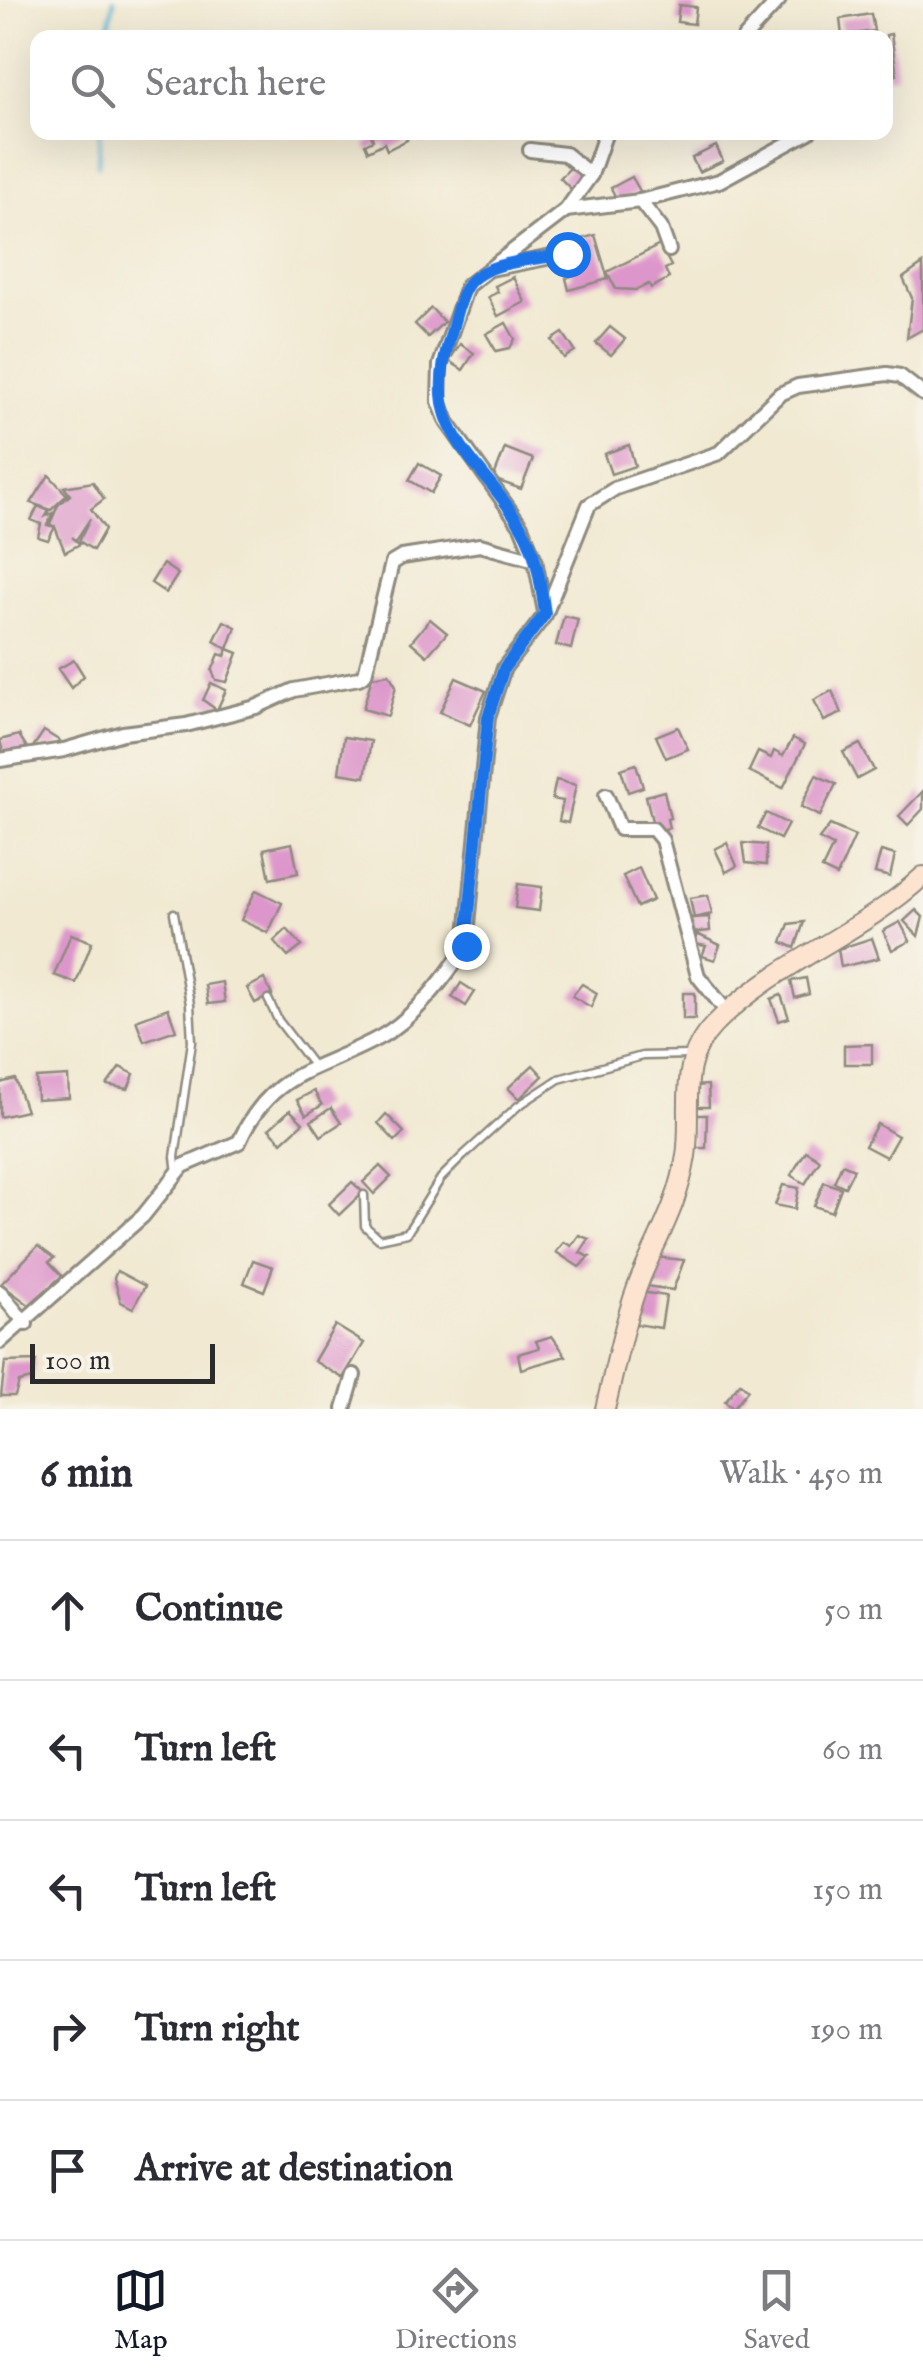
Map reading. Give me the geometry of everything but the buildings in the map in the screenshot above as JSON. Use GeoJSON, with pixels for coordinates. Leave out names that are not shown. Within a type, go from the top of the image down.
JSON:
{"type":"FeatureCollection","features":[{"type":"Feature","properties":{"kind":"street"},"geometry":{"type":"LineString","coordinates":[[751,30],[779,0]]}},
{"type":"Feature","properties":{"kind":"street"},"geometry":{"type":"LineString","coordinates":[[545,614],[535,560],[521,526],[454,434],[439,400],[440,365],[467,286],[566,210],[590,175],[603,140]]}},
{"type":"Feature","properties":{"kind":"street"},"geometry":{"type":"LineString","coordinates":[[566,210],[640,201],[719,180],[795,140]]}},
{"type":"Feature","properties":{"kind":"street"},"geometry":{"type":"LineString","coordinates":[[530,150],[564,154],[590,175]]}},
{"type":"Feature","properties":{"kind":"street"},"geometry":{"type":"LineString","coordinates":[[640,201],[661,228],[669,250]]}},
{"type":"Feature","properties":{"kind":"street"},"geometry":{"type":"LineString","coordinates":[[483,271],[567,254]]}},
{"type":"Feature","properties":{"kind":"street"},"geometry":{"type":"LineString","coordinates":[[0,1342],[26,1324],[68,1279],[144,1216],[183,1166],[239,1142],[253,1111],[276,1086],[386,1034],[446,976],[466,946],[488,717],[504,668],[545,614],[590,505],[599,497],[718,453],[736,441],[780,394],[798,386],[887,374],[900,376],[923,394]]}},
{"type":"Feature","properties":{"kind":"street"},"geometry":{"type":"LineString","coordinates":[[0,760],[64,750],[123,733],[186,725],[256,707],[294,690],[359,678],[365,674],[392,564],[412,554],[480,545],[535,560]]}},
{"type":"Feature","properties":{"kind":"street"},"geometry":{"type":"LineString","coordinates":[[606,795],[620,829],[633,833],[653,829],[662,840],[698,976],[728,1014]]}},
{"type":"Feature","properties":{"kind":"street"},"geometry":{"type":"LineString","coordinates":[[605,1409],[642,1277],[675,1208],[686,1152],[692,1056],[728,1014],[758,989],[892,905],[923,876]]}},
{"type":"Feature","properties":{"kind":"street"},"geometry":{"type":"LineString","coordinates":[[0,1292],[26,1324]]}},
{"type":"Feature","properties":{"kind":"street"},"geometry":{"type":"LineString","coordinates":[[344,1409],[354,1375]]}},
{"type":"Feature","properties":{"kind":"lane"},"geometry":{"type":"LineString","coordinates":[[174,913],[192,1042],[175,1157],[177,1174]]}},
{"type":"Feature","properties":{"kind":"lane"},"geometry":{"type":"LineString","coordinates":[[268,999],[278,1020],[316,1070]]}},
{"type":"Feature","properties":{"kind":"lane"},"geometry":{"type":"LineString","coordinates":[[364,1195],[365,1226],[379,1239],[398,1238],[408,1232],[441,1178],[464,1155],[518,1106],[558,1079],[642,1056],[692,1056]]}},
{"type":"Feature","properties":{"kind":"waterway"},"geometry":{"type":"LineString","coordinates":[[108,30],[114,0]]}},
{"type":"Feature","properties":{"kind":"waterway"},"geometry":{"type":"LineString","coordinates":[[98,165],[100,140]]}},
{"type":"Feature","properties":{"kind":"route"},"geometry":{"type":"LineString","coordinates":[[466,946],[481,828],[488,717],[504,668],[545,614],[535,560],[521,526],[447,422],[439,400],[440,365],[467,286],[483,271],[567,254]]}}]}
